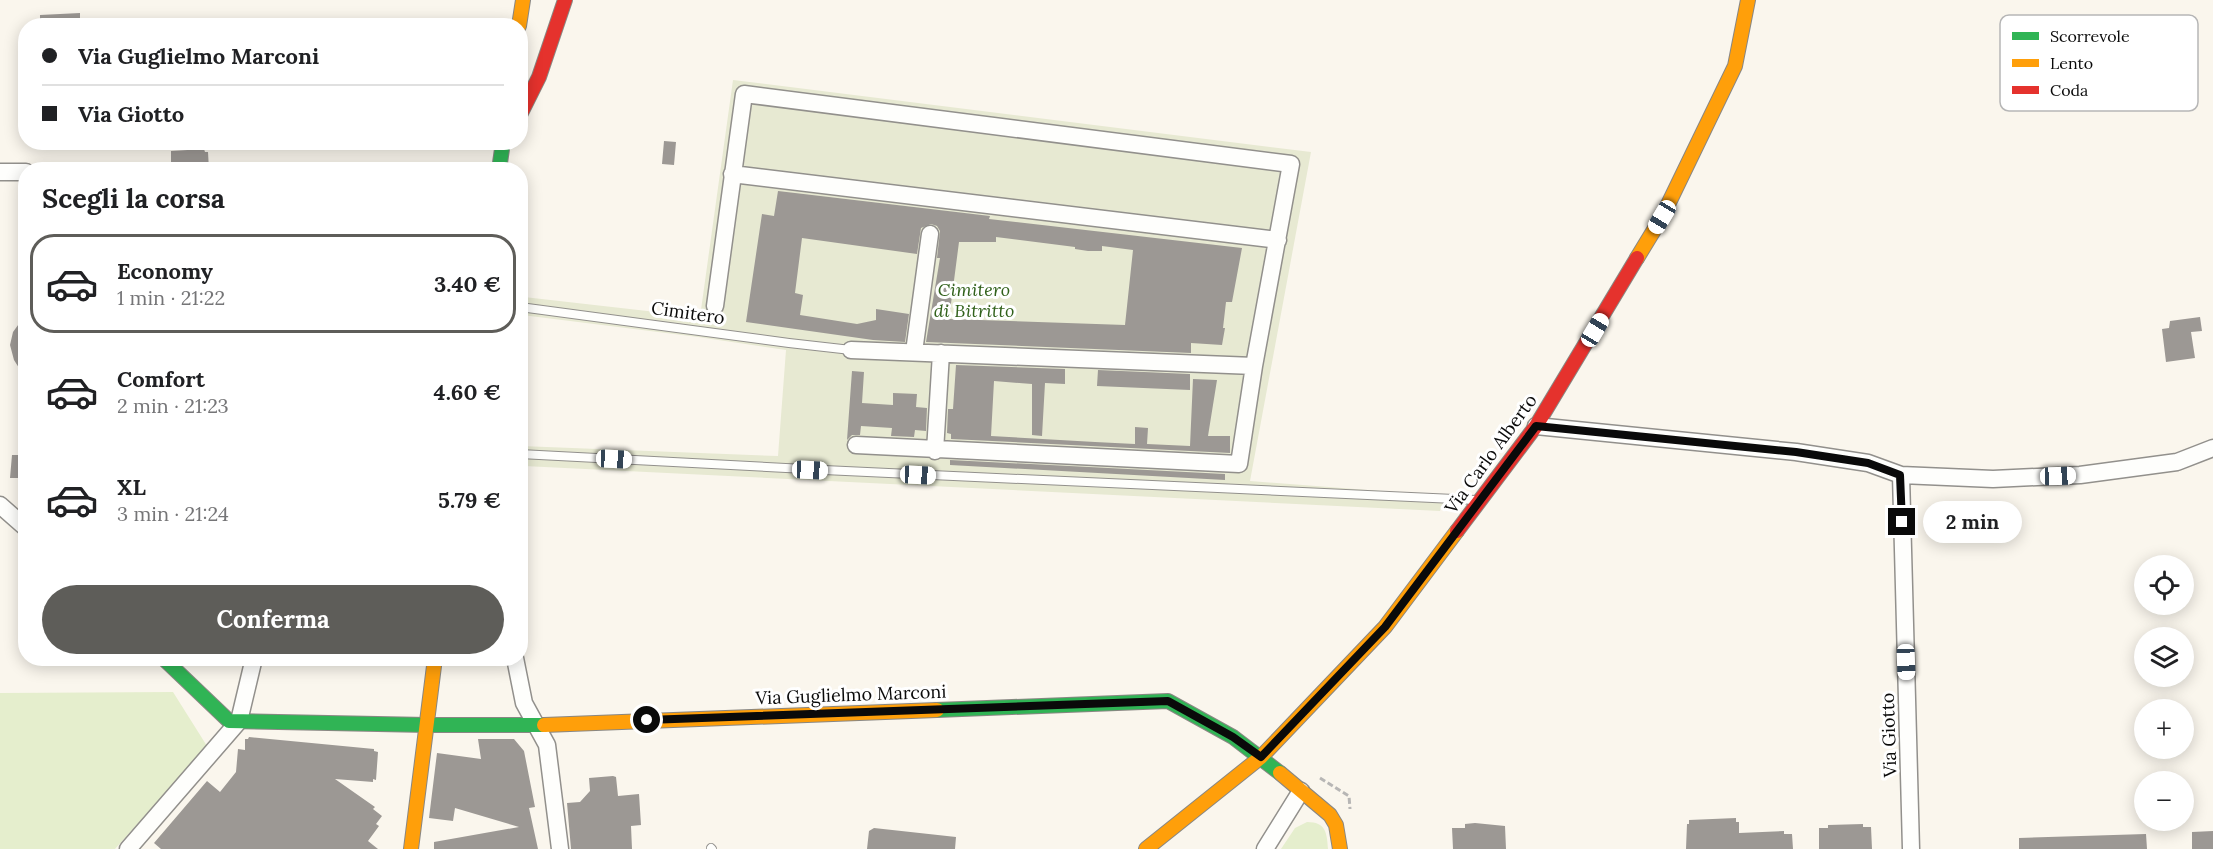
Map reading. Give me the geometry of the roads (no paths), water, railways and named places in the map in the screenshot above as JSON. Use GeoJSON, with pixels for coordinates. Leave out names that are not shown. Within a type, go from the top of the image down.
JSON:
{"type":"FeatureCollection","features":[{"type":"Feature","properties":{"kind":"street"},"geometry":{"type":"LineString","coordinates":[[520,18],[523,0]]}},
{"type":"Feature","properties":{"kind":"street"},"geometry":{"type":"LineString","coordinates":[[528,99],[539,76],[565,0]]}},
{"type":"Feature","properties":{"kind":"street","name":"Via Carlo Alberto"},"geometry":{"type":"LineString","coordinates":[[1146,849],[1261,757],[1385,627],[1536,426],[1662,217],[1735,66],[1748,0]]}},
{"type":"Feature","properties":{"kind":"street"},"geometry":{"type":"LineString","coordinates":[[715,306],[744,94],[1291,164],[1254,366],[1239,464],[935,451],[856,445]]}},
{"type":"Feature","properties":{"kind":"street"},"geometry":{"type":"LineString","coordinates":[[0,172],[18,172]]}},
{"type":"Feature","properties":{"kind":"street"},"geometry":{"type":"LineString","coordinates":[[732,174],[1278,240]]}},
{"type":"Feature","properties":{"kind":"street"},"geometry":{"type":"LineString","coordinates":[[914,352],[930,234]]}},
{"type":"Feature","properties":{"kind":"street"},"geometry":{"type":"LineString","coordinates":[[851,350],[1254,366]]}},
{"type":"Feature","properties":{"kind":"street"},"geometry":{"type":"LineString","coordinates":[[935,451],[941,353]]}},
{"type":"Feature","properties":{"kind":"street"},"geometry":{"type":"LineString","coordinates":[[1536,426],[1796,452],[1868,463],[1900,475],[1993,479],[2080,476],[2177,462],[2213,448]]}},
{"type":"Feature","properties":{"kind":"street","name":"Via Giotto"},"geometry":{"type":"LineString","coordinates":[[1900,475],[1911,849]]}},
{"type":"Feature","properties":{"kind":"street"},"geometry":{"type":"LineString","coordinates":[[0,505],[18,521]]}},
{"type":"Feature","properties":{"kind":"street"},"geometry":{"type":"LineString","coordinates":[[171,666],[229,721],[239,721]]}},
{"type":"Feature","properties":{"kind":"street"},"geometry":{"type":"LineString","coordinates":[[128,849],[239,721],[252,666]]}},
{"type":"Feature","properties":{"kind":"street"},"geometry":{"type":"LineString","coordinates":[[411,849],[434,666]]}},
{"type":"Feature","properties":{"kind":"street"},"geometry":{"type":"LineString","coordinates":[[517,666],[524,703],[547,745],[560,849]]}},
{"type":"Feature","properties":{"kind":"street","name":"Via Guglielmo Marconi"},"geometry":{"type":"LineString","coordinates":[[239,721],[537,725],[1168,701],[1233,737],[1301,790],[1330,815],[1336,825],[1340,849]]}},
{"type":"Feature","properties":{"kind":"street"},"geometry":{"type":"LineString","coordinates":[[1265,849],[1301,790]]}},
{"type":"Feature","properties":{"kind":"lane","name":"Cimitero"},"geometry":{"type":"LineString","coordinates":[[528,308],[851,350]]}},
{"type":"Feature","properties":{"kind":"lane"},"geometry":{"type":"LineString","coordinates":[[528,454],[836,471],[1479,500]]}},
{"type":"Feature","properties":{"kind":"park label","name":"Cimitero di Bitritto"},"geometry":{"type":"Point","coordinates":[974,300]}}]}
